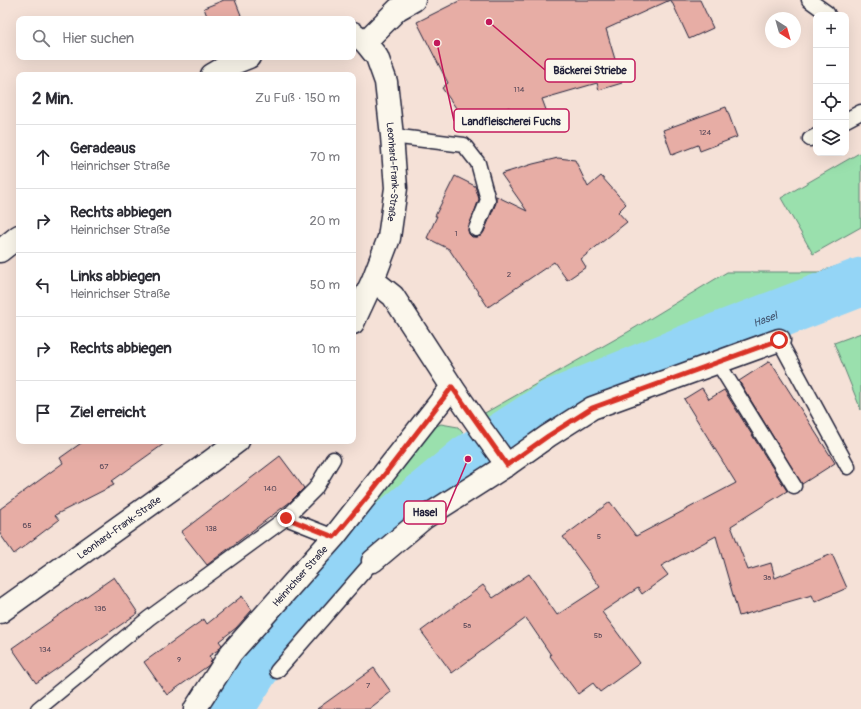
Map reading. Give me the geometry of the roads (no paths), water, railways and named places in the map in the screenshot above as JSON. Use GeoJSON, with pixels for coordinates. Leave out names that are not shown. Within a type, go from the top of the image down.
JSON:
{"type":"FeatureCollection","features":[{"type":"Feature","properties":{"kind":"street"},"geometry":{"type":"LineString","coordinates":[[359,38],[398,9],[414,0]]}},
{"type":"Feature","properties":{"kind":"street","name":"Leonhard-Frank-Straße"},"geometry":{"type":"LineString","coordinates":[[356,317],[373,280],[389,238],[396,188],[386,82],[377,57],[359,38]]}},
{"type":"Feature","properties":{"kind":"street"},"geometry":{"type":"LineString","coordinates":[[217,72],[229,64],[240,60]]}},
{"type":"Feature","properties":{"kind":"street"},"geometry":{"type":"LineString","coordinates":[[0,251],[16,238]]}},
{"type":"Feature","properties":{"kind":"street"},"geometry":{"type":"LineString","coordinates":[[373,280],[393,296],[452,387],[507,465]]}},
{"type":"Feature","properties":{"kind":"street"},"geometry":{"type":"LineString","coordinates":[[373,561],[424,518],[592,408],[718,364],[779,340]]}},
{"type":"Feature","properties":{"kind":"street","name":"Heinrichser Straße"},"geometry":{"type":"LineString","coordinates":[[195,709],[231,653],[334,537],[368,496],[452,387]]}},
{"type":"Feature","properties":{"kind":"street","name":"Leonhard-Frank-Straße"},"geometry":{"type":"LineString","coordinates":[[0,612],[234,444]]}},
{"type":"Feature","properties":{"kind":"lane"},"geometry":{"type":"LineString","coordinates":[[809,0],[826,12]]}},
{"type":"Feature","properties":{"kind":"lane"},"geometry":{"type":"LineString","coordinates":[[849,118],[861,112]]}},
{"type":"Feature","properties":{"kind":"lane"},"geometry":{"type":"LineString","coordinates":[[392,136],[464,145],[478,163],[488,200],[476,228]]}},
{"type":"Feature","properties":{"kind":"lane"},"geometry":{"type":"LineString","coordinates":[[779,340],[848,467]]}},
{"type":"Feature","properties":{"kind":"lane"},"geometry":{"type":"LineString","coordinates":[[718,364],[794,486]]}},
{"type":"Feature","properties":{"kind":"lane"},"geometry":{"type":"LineString","coordinates":[[38,709],[149,618],[286,518],[315,489],[334,459]]}},
{"type":"Feature","properties":{"kind":"lane"},"geometry":{"type":"LineString","coordinates":[[286,518],[334,537]]}},
{"type":"Feature","properties":{"kind":"lane"},"geometry":{"type":"LineString","coordinates":[[277,671],[373,561]]}},
{"type":"Feature","properties":{"kind":"waterway","name":"Hasel"},"geometry":{"type":"LineString","coordinates":[[229,709],[255,668],[334,571],[468,459],[553,404],[703,343],[861,282]]}},
{"type":"Feature","properties":{"kind":"place","name":"Bäckerei Striebe"},"geometry":{"type":"Point","coordinates":[489,22]}},
{"type":"Feature","properties":{"kind":"place","name":"Landfleischerei Fuchs"},"geometry":{"type":"Point","coordinates":[437,43]}},
{"type":"Feature","properties":{"kind":"place","name":"Hasel"},"geometry":{"type":"Point","coordinates":[468,459]}}]}
